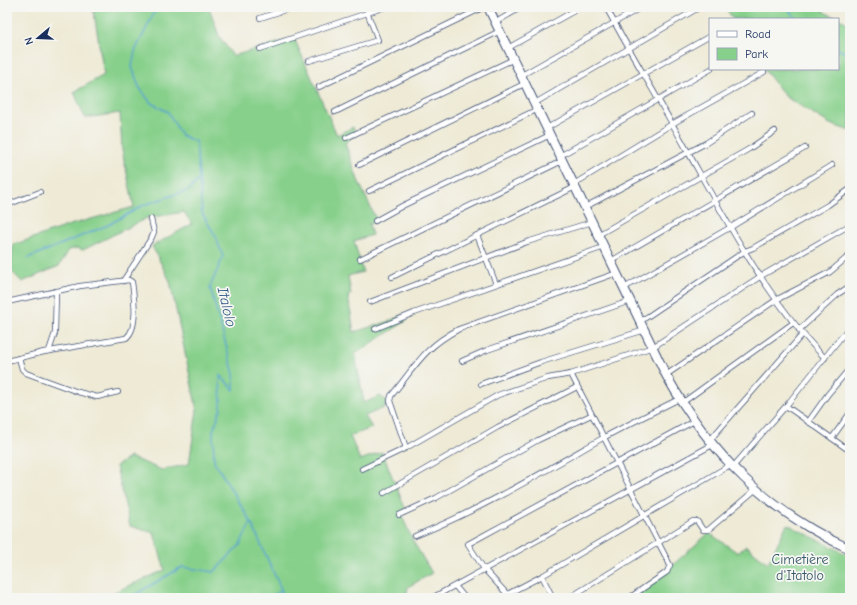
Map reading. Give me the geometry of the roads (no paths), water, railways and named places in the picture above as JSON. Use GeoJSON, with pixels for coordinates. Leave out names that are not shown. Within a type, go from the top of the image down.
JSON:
{"type":"FeatureCollection","features":[{"type":"Feature","properties":{"kind":"highway"},"geometry":{"type":"LineString","coordinates":[[488,7],[666,375],[694,421],[731,467],[755,490],[799,522],[850,549]]}},
{"type":"Feature","properties":{"kind":"street"},"geometry":{"type":"LineString","coordinates":[[260,18],[294,7]]}},
{"type":"Feature","properties":{"kind":"street"},"geometry":{"type":"LineString","coordinates":[[260,49],[385,7]]}},
{"type":"Feature","properties":{"kind":"street"},"geometry":{"type":"LineString","coordinates":[[319,87],[484,7]]}},
{"type":"Feature","properties":{"kind":"street"},"geometry":{"type":"LineString","coordinates":[[496,22],[522,7]]}},
{"type":"Feature","properties":{"kind":"street"},"geometry":{"type":"LineString","coordinates":[[508,48],[581,7]]}},
{"type":"Feature","properties":{"kind":"street"},"geometry":{"type":"LineString","coordinates":[[606,7],[701,176],[760,276],[798,330],[825,358]]}},
{"type":"Feature","properties":{"kind":"street"},"geometry":{"type":"LineString","coordinates":[[522,75],[642,7]]}},
{"type":"Feature","properties":{"kind":"street"},"geometry":{"type":"LineString","coordinates":[[369,191],[536,106],[628,48],[700,7]]}},
{"type":"Feature","properties":{"kind":"street"},"geometry":{"type":"LineString","coordinates":[[309,61],[378,40],[367,12]]}},
{"type":"Feature","properties":{"kind":"street"},"geometry":{"type":"LineString","coordinates":[[335,112],[500,31]]}},
{"type":"Feature","properties":{"kind":"street"},"geometry":{"type":"LineString","coordinates":[[375,221],[548,132],[643,73],[709,37]]}},
{"type":"Feature","properties":{"kind":"street"},"geometry":{"type":"LineString","coordinates":[[346,138],[514,59]]}},
{"type":"Feature","properties":{"kind":"street"},"geometry":{"type":"LineString","coordinates":[[360,259],[561,158],[709,70]]}},
{"type":"Feature","properties":{"kind":"street"},"geometry":{"type":"LineString","coordinates":[[392,277],[574,186],[672,124],[764,72]]}},
{"type":"Feature","properties":{"kind":"street"},"geometry":{"type":"LineString","coordinates":[[359,165],[526,84]]}},
{"type":"Feature","properties":{"kind":"street"},"geometry":{"type":"LineString","coordinates":[[584,207],[688,152],[752,113]]}},
{"type":"Feature","properties":{"kind":"street"},"geometry":{"type":"LineString","coordinates":[[598,235],[750,149],[775,132]]}},
{"type":"Feature","properties":{"kind":"street"},"geometry":{"type":"LineString","coordinates":[[611,261],[805,148]]}},
{"type":"Feature","properties":{"kind":"street"},"geometry":{"type":"LineString","coordinates":[[624,288],[731,227],[832,165]]}},
{"type":"Feature","properties":{"kind":"street"},"geometry":{"type":"LineString","coordinates":[[641,321],[745,251],[753,248],[828,205],[850,189]]}},
{"type":"Feature","properties":{"kind":"street"},"geometry":{"type":"LineString","coordinates":[[7,205],[40,192]]}},
{"type":"Feature","properties":{"kind":"street"},"geometry":{"type":"LineString","coordinates":[[123,281],[152,237],[154,232],[151,218]]}},
{"type":"Feature","properties":{"kind":"street"},"geometry":{"type":"LineString","coordinates":[[370,302],[527,242],[592,222]]}},
{"type":"Feature","properties":{"kind":"street"},"geometry":{"type":"LineString","coordinates":[[362,469],[406,448],[498,395],[548,378],[571,374],[653,347],[760,276],[850,225]]}},
{"type":"Feature","properties":{"kind":"street"},"geometry":{"type":"LineString","coordinates":[[477,235],[496,284]]}},
{"type":"Feature","properties":{"kind":"street"},"geometry":{"type":"LineString","coordinates":[[376,329],[496,284],[604,247]]}},
{"type":"Feature","properties":{"kind":"street"},"geometry":{"type":"LineString","coordinates":[[666,375],[776,300],[830,272],[850,255]]}},
{"type":"Feature","properties":{"kind":"street"},"geometry":{"type":"LineString","coordinates":[[406,448],[390,402],[391,396],[421,357],[437,342],[459,329],[617,273]]}},
{"type":"Feature","properties":{"kind":"street"},"geometry":{"type":"LineString","coordinates":[[7,302],[80,286],[131,280],[134,292],[134,318],[129,336],[124,339],[94,342],[7,361]]}},
{"type":"Feature","properties":{"kind":"street"},"geometry":{"type":"LineString","coordinates":[[798,330],[838,294],[850,286]]}},
{"type":"Feature","properties":{"kind":"street"},"geometry":{"type":"LineString","coordinates":[[49,351],[56,333],[56,291]]}},
{"type":"Feature","properties":{"kind":"street"},"geometry":{"type":"LineString","coordinates":[[462,361],[486,350],[630,301]]}},
{"type":"Feature","properties":{"kind":"street"},"geometry":{"type":"LineString","coordinates":[[415,536],[460,517],[603,438],[681,401],[793,323]]}},
{"type":"Feature","properties":{"kind":"street"},"geometry":{"type":"LineString","coordinates":[[500,598],[542,576],[731,467],[786,406],[850,326]]}},
{"type":"Feature","properties":{"kind":"street"},"geometry":{"type":"LineString","coordinates":[[481,384],[542,362],[645,330]]}},
{"type":"Feature","properties":{"kind":"street"},"geometry":{"type":"LineString","coordinates":[[432,598],[630,490],[711,443],[802,335]]}},
{"type":"Feature","properties":{"kind":"street"},"geometry":{"type":"LineString","coordinates":[[19,358],[24,372],[78,392],[97,397],[118,392]]}},
{"type":"Feature","properties":{"kind":"street"},"geometry":{"type":"LineString","coordinates":[[808,422],[828,394],[850,368]]}},
{"type":"Feature","properties":{"kind":"street"},"geometry":{"type":"LineString","coordinates":[[571,374],[630,490],[659,543],[670,568],[667,572],[629,598]]}},
{"type":"Feature","properties":{"kind":"street"},"geometry":{"type":"LineString","coordinates":[[384,493],[498,427],[577,388]]}},
{"type":"Feature","properties":{"kind":"street"},"geometry":{"type":"LineString","coordinates":[[786,406],[850,451]]}},
{"type":"Feature","properties":{"kind":"street"},"geometry":{"type":"LineString","coordinates":[[832,438],[850,413]]}},
{"type":"Feature","properties":{"kind":"street"},"geometry":{"type":"LineString","coordinates":[[399,515],[436,498],[538,440],[591,415]]}},
{"type":"Feature","properties":{"kind":"street"},"geometry":{"type":"LineString","coordinates":[[507,594],[484,569],[468,544],[694,421]]}},
{"type":"Feature","properties":{"kind":"street"},"geometry":{"type":"LineString","coordinates":[[569,598],[576,596],[695,520],[704,530],[708,530],[755,490]]}},
{"type":"Feature","properties":{"kind":"street"},"geometry":{"type":"LineString","coordinates":[[542,576],[553,598]]}},
{"type":"Feature","properties":{"kind":"street"},"geometry":{"type":"LineString","coordinates":[[455,586],[465,598]]}},
{"type":"Feature","properties":{"kind":"waterway","name":"Italolo"},"geometry":{"type":"LineString","coordinates":[[157,7],[135,51],[132,67],[139,87],[151,103],[168,112],[181,135],[196,142],[202,213],[216,237],[223,257],[210,287],[234,374],[234,390],[220,375],[221,408],[213,431],[214,461],[251,522],[285,598]]}},
{"type":"Feature","properties":{"kind":"waterway"},"geometry":{"type":"LineString","coordinates":[[786,7],[796,18]]}},
{"type":"Feature","properties":{"kind":"waterway"},"geometry":{"type":"LineString","coordinates":[[839,50],[850,55]]}},
{"type":"Feature","properties":{"kind":"waterway"},"geometry":{"type":"LineString","coordinates":[[28,258],[108,225],[144,205],[189,190],[199,179]]}},
{"type":"Feature","properties":{"kind":"waterway"},"geometry":{"type":"LineString","coordinates":[[129,598],[182,567],[214,572],[240,545],[251,522]]}},
{"type":"Feature","properties":{"kind":"waterway"},"geometry":{"type":"LineString","coordinates":[[269,598],[281,590]]}},
{"type":"Feature","properties":{"kind":"park label","name":"Cimetière d'Itatolo"},"geometry":{"type":"Point","coordinates":[800,568]}}]}
